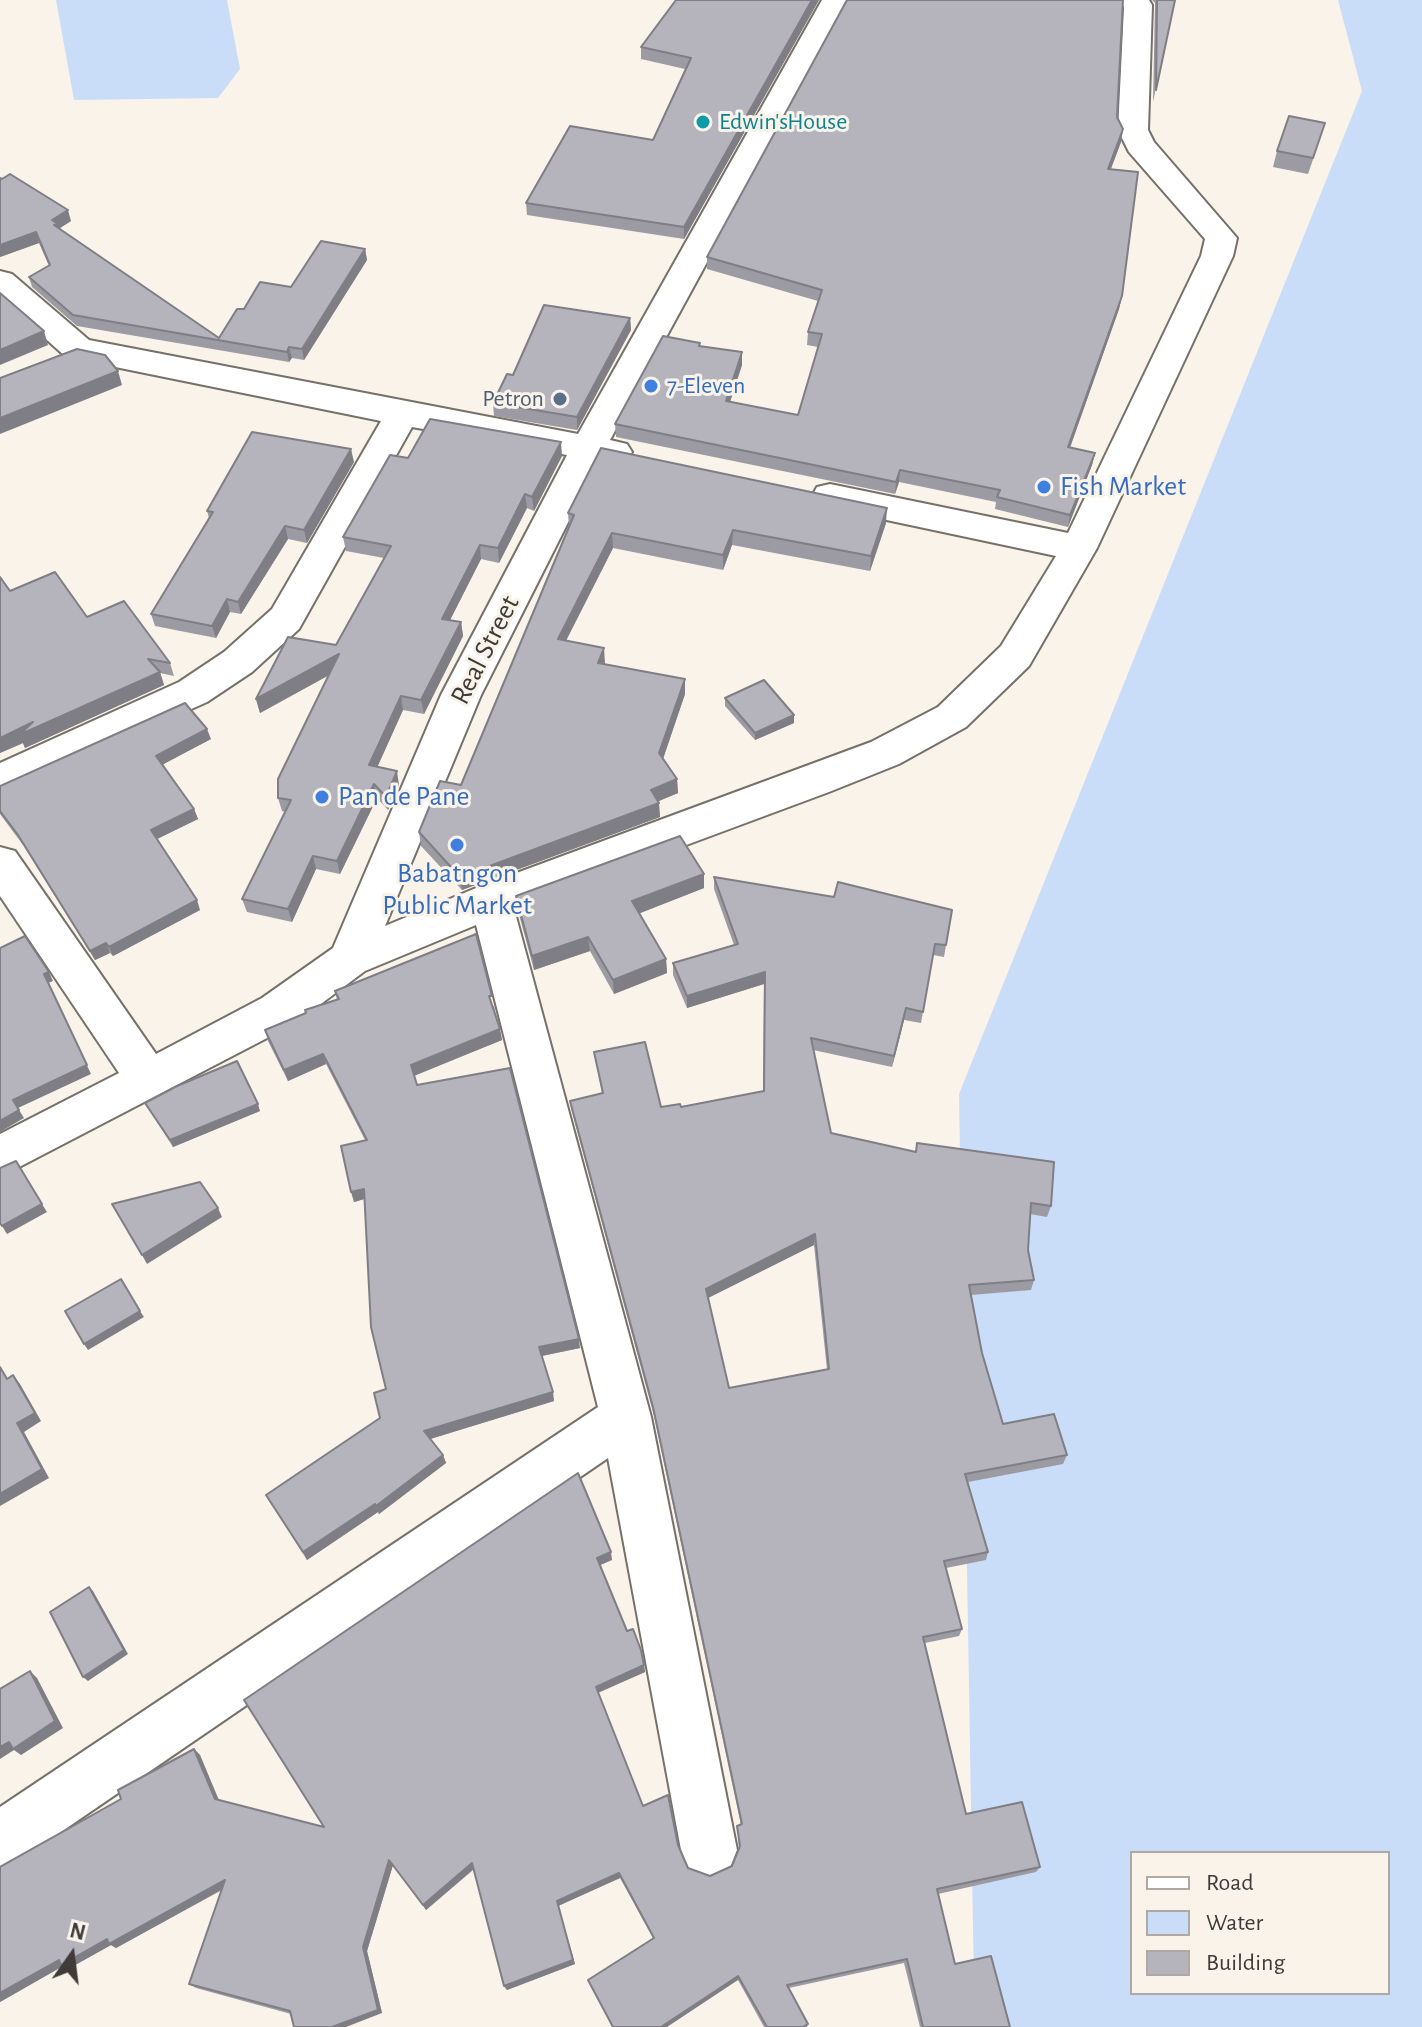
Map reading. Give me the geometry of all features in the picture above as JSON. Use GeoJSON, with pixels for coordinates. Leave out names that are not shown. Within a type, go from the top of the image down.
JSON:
{"type":"FeatureCollection","features":[{"type":"Feature","properties":{"kind":"street","name":"Real Street"},"geometry":{"type":"LineString","coordinates":[[350,959],[461,695],[589,446],[836,0]]}},
{"type":"Feature","properties":{"kind":"street"},"geometry":{"type":"LineString","coordinates":[[0,1157],[278,1011],[350,959],[491,900],[885,753],[952,717],[1015,656],[1079,548],[1217,256],[1221,238],[1140,145],[1133,130],[1138,5],[1132,0]]}},
{"type":"Feature","properties":{"kind":"street"},"geometry":{"type":"LineString","coordinates":[[0,281],[78,349],[402,414],[650,459]]}},
{"type":"Feature","properties":{"kind":"street"},"geometry":{"type":"LineString","coordinates":[[39,365],[78,349]]}},
{"type":"Feature","properties":{"kind":"street"},"geometry":{"type":"LineString","coordinates":[[0,780],[193,692],[238,662],[286,619],[402,414]]}},
{"type":"Feature","properties":{"kind":"street"},"geometry":{"type":"LineString","coordinates":[[803,491],[1079,548]]}},
{"type":"Feature","properties":{"kind":"street"},"geometry":{"type":"LineString","coordinates":[[0,863],[148,1079]]}},
{"type":"Feature","properties":{"kind":"street"},"geometry":{"type":"LineString","coordinates":[[491,900],[626,1417],[709,1850]]}},
{"type":"Feature","properties":{"kind":"street"},"geometry":{"type":"LineString","coordinates":[[0,1840],[626,1417]]}},
{"type":"Feature","properties":{"kind":"water"},"geometry":{"type":"Polygon","coordinates":[[[56,0],[227,0],[240,69],[218,98],[74,100],[56,0]]]}},
{"type":"Feature","properties":{"kind":"water"},"geometry":{"type":"Polygon","coordinates":[[[1338,0],[1422,0],[1422,2027],[996,2027],[974,1985],[959,1094],[1362,91],[1338,0]]]}},
{"type":"Feature","properties":{"kind":"building"},"geometry":{"type":"Polygon","coordinates":[[[676,0],[812,0],[684,227],[526,203],[570,126],[653,140],[691,58],[641,47],[676,0]]]}},
{"type":"Feature","properties":{"kind":"building"},"geometry":{"type":"Polygon","coordinates":[[[847,0],[1123,0],[1117,117],[1123,129],[1108,169],[1138,172],[1122,296],[1068,447],[1095,453],[1070,515],[997,497],[1000,490],[900,470],[896,482],[615,424],[663,336],[700,343],[699,346],[742,352],[726,401],[798,415],[822,334],[808,332],[822,290],[707,257],[847,0]]]}},
{"type":"Feature","properties":{"kind":"building"},"geometry":{"type":"Polygon","coordinates":[[[1157,0],[1175,0],[1156,90],[1157,0]]]}},
{"type":"Feature","properties":{"kind":"building"},"geometry":{"type":"Polygon","coordinates":[[[1289,116],[1325,123],[1313,158],[1277,151],[1289,116]]]}},
{"type":"Feature","properties":{"kind":"building"},"geometry":{"type":"Polygon","coordinates":[[[10,174],[68,210],[52,220],[58,224],[54,225],[219,338],[237,309],[244,309],[260,282],[291,287],[321,241],[365,249],[302,349],[289,347],[287,352],[73,315],[29,277],[50,265],[36,232],[0,245],[0,178],[10,174]]]}},
{"type":"Feature","properties":{"kind":"building"},"geometry":{"type":"Polygon","coordinates":[[[0,293],[44,331],[0,350],[0,293]]]}},
{"type":"Feature","properties":{"kind":"building"},"geometry":{"type":"Polygon","coordinates":[[[544,305],[630,318],[577,417],[493,403],[507,374],[513,375],[544,305]]]}},
{"type":"Feature","properties":{"kind":"building"},"geometry":{"type":"Polygon","coordinates":[[[77,349],[105,355],[118,371],[0,418],[0,378],[77,349]]]}},
{"type":"Feature","properties":{"kind":"building"},"geometry":{"type":"Polygon","coordinates":[[[430,419],[561,442],[532,497],[525,494],[498,548],[480,545],[442,619],[461,622],[421,700],[401,696],[369,765],[397,771],[386,797],[374,784],[337,861],[313,856],[288,909],[242,899],[291,800],[278,798],[278,779],[339,654],[256,699],[288,637],[336,645],[391,546],[343,537],[390,455],[408,458],[430,419]]]}},
{"type":"Feature","properties":{"kind":"building"},"geometry":{"type":"Polygon","coordinates":[[[252,432],[351,449],[304,530],[285,526],[238,602],[227,599],[212,626],[151,614],[213,512],[207,511],[252,432]]]}},
{"type":"Feature","properties":{"kind":"building"},"geometry":{"type":"Polygon","coordinates":[[[601,448],[887,508],[871,556],[733,530],[723,555],[612,533],[558,639],[604,648],[598,663],[685,679],[659,753],[677,779],[651,790],[659,803],[460,877],[419,832],[440,781],[461,785],[574,515],[568,513],[601,448]]]}},
{"type":"Feature","properties":{"kind":"building"},"geometry":{"type":"Polygon","coordinates":[[[55,572],[87,617],[124,601],[170,663],[148,659],[160,672],[19,735],[33,722],[0,738],[0,577],[10,591],[55,572]]]}},
{"type":"Feature","properties":{"kind":"building"},"geometry":{"type":"Polygon","coordinates":[[[764,680],[794,715],[755,733],[725,698],[764,680]]]}},
{"type":"Feature","properties":{"kind":"building"},"geometry":{"type":"Polygon","coordinates":[[[185,703],[207,729],[156,756],[194,809],[151,830],[197,900],[109,947],[106,943],[90,951],[0,811],[0,786],[185,703]]]}},
{"type":"Feature","properties":{"kind":"building"},"geometry":{"type":"Polygon","coordinates":[[[680,836],[704,874],[632,901],[666,959],[613,980],[588,937],[532,956],[516,896],[680,836]]]}},
{"type":"Feature","properties":{"kind":"building"},"geometry":{"type":"Polygon","coordinates":[[[714,877],[834,897],[838,882],[952,910],[946,945],[935,944],[923,1012],[906,1008],[894,1056],[811,1038],[831,1133],[916,1152],[917,1143],[1054,1162],[1051,1206],[1031,1203],[1028,1250],[1034,1280],[969,1285],[982,1353],[1003,1424],[1054,1414],[1067,1455],[965,1474],[988,1552],[944,1561],[962,1629],[923,1637],[966,1814],[1022,1802],[1040,1867],[937,1889],[955,1964],[991,1956],[1010,2027],[923,2027],[907,1959],[787,1985],[808,2024],[803,2027],[767,2027],[738,1976],[661,2027],[613,2027],[588,1980],[654,1938],[619,1873],[557,1901],[573,1960],[504,1986],[472,1863],[423,1905],[389,1860],[363,1947],[378,2010],[332,2027],[294,2027],[290,2011],[189,1984],[225,1880],[109,1944],[107,1939],[61,1965],[59,1960],[0,1993],[0,1867],[121,1799],[118,1790],[194,1749],[215,1799],[324,1827],[244,1700],[578,1473],[611,1552],[597,1558],[627,1631],[633,1629],[644,1665],[596,1687],[643,1806],[668,1795],[678,1845],[688,1868],[710,1876],[732,1866],[740,1846],[737,1826],[742,1824],[653,1407],[570,1101],[603,1093],[594,1052],[645,1042],[661,1107],[680,1104],[681,1107],[764,1091],[765,972],[687,996],[673,963],[738,944],[714,877]],[[815,1234],[706,1289],[729,1388],[829,1369],[815,1234]]]}},
{"type":"Feature","properties":{"kind":"building"},"geometry":{"type":"Polygon","coordinates":[[[476,934],[492,996],[489,996],[500,1029],[411,1065],[417,1085],[510,1068],[579,1339],[539,1347],[553,1392],[424,1431],[443,1455],[376,1506],[303,1552],[266,1495],[380,1418],[374,1393],[386,1389],[371,1327],[364,1189],[351,1192],[341,1146],[367,1140],[323,1054],[284,1070],[265,1030],[306,1013],[305,1010],[339,999],[335,991],[476,934]]]}},
{"type":"Feature","properties":{"kind":"building"},"geometry":{"type":"Polygon","coordinates":[[[25,936],[49,972],[44,974],[87,1065],[13,1100],[19,1110],[0,1121],[0,948],[25,936]]]}},
{"type":"Feature","properties":{"kind":"building"},"geometry":{"type":"Polygon","coordinates":[[[237,1061],[258,1104],[170,1140],[145,1103],[237,1061]]]}},
{"type":"Feature","properties":{"kind":"building"},"geometry":{"type":"Polygon","coordinates":[[[16,1161],[42,1204],[2,1226],[0,1168],[16,1161]]]}},
{"type":"Feature","properties":{"kind":"building"},"geometry":{"type":"Polygon","coordinates":[[[200,1182],[218,1208],[142,1255],[112,1204],[200,1182]]]}},
{"type":"Feature","properties":{"kind":"building"},"geometry":{"type":"Polygon","coordinates":[[[121,1279],[140,1311],[84,1344],[65,1311],[121,1279]]]}},
{"type":"Feature","properties":{"kind":"building"},"geometry":{"type":"Polygon","coordinates":[[[0,1367],[7,1379],[13,1375],[35,1413],[17,1423],[42,1469],[0,1494],[0,1367]]]}},
{"type":"Feature","properties":{"kind":"building"},"geometry":{"type":"Polygon","coordinates":[[[89,1587],[124,1650],[83,1677],[50,1612],[89,1587]]]}},
{"type":"Feature","properties":{"kind":"building"},"geometry":{"type":"Polygon","coordinates":[[[30,1671],[55,1721],[13,1749],[9,1742],[0,1747],[0,1689],[30,1671]]]}},
{"type":"Feature","properties":{"kind":"place","name":"Edwin'sHouse"},"geometry":{"type":"Point","coordinates":[703,122]}},
{"type":"Feature","properties":{"kind":"place","name":"7-Eleven"},"geometry":{"type":"Point","coordinates":[651,386]}},
{"type":"Feature","properties":{"kind":"place","name":"Petron"},"geometry":{"type":"Point","coordinates":[560,399]}},
{"type":"Feature","properties":{"kind":"place","name":"Fish Market"},"geometry":{"type":"Point","coordinates":[1044,487]}},
{"type":"Feature","properties":{"kind":"place","name":"Pan de Pane"},"geometry":{"type":"Point","coordinates":[322,797]}},
{"type":"Feature","properties":{"kind":"place","name":"Babatngon Public Market"},"geometry":{"type":"Point","coordinates":[457,845]}}]}
